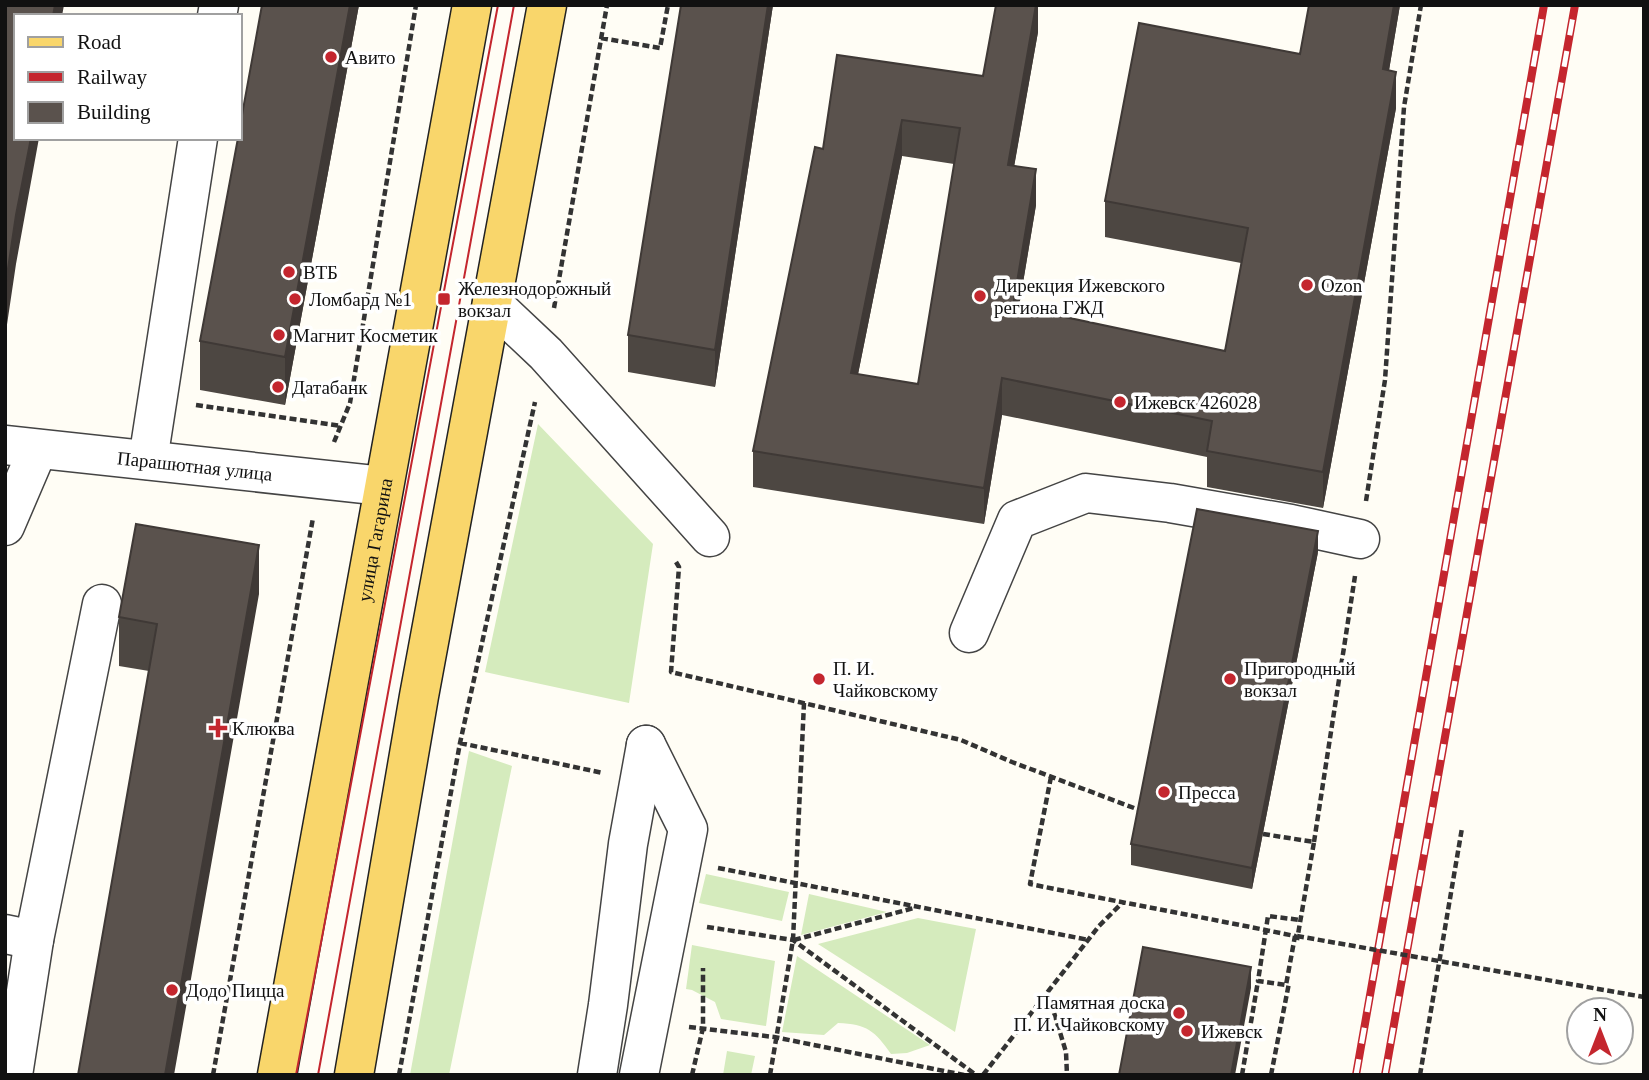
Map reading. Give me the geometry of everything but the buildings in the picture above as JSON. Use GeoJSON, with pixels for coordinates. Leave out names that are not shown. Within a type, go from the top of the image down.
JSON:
{"type":"FeatureCollection","features":[{"type":"Feature","properties":{"kind":"main road","name":"улица Гагарина"},"geometry":{"type":"LineString","coordinates":[[277,1075],[472,5]]}},
{"type":"Feature","properties":{"kind":"main road"},"geometry":{"type":"LineString","coordinates":[[354,1075],[419,696],[547,5]]}},
{"type":"Feature","properties":{"kind":"street"},"geometry":{"type":"LineString","coordinates":[[148,460],[198,140]]}},
{"type":"Feature","properties":{"kind":"street"},"geometry":{"type":"LineString","coordinates":[[492,303],[546,354],[710,537]]}},
{"type":"Feature","properties":{"kind":"street","name":"Парашютная улица"},"geometry":{"type":"LineString","coordinates":[[22,447],[383,486]]}},
{"type":"Feature","properties":{"kind":"street"},"geometry":{"type":"LineString","coordinates":[[5,526],[22,447]]}},
{"type":"Feature","properties":{"kind":"street"},"geometry":{"type":"LineString","coordinates":[[968,633],[1017,520],[1086,493],[1170,503],[1360,538]]}},
{"type":"Feature","properties":{"kind":"street"},"geometry":{"type":"LineString","coordinates":[[13,1075],[20,937],[102,604]]}},
{"type":"Feature","properties":{"kind":"street"},"geometry":{"type":"LineString","coordinates":[[597,1075],[628,844],[646,745],[688,829],[639,1075]]}},
{"type":"Feature","properties":{"kind":"path"},"geometry":{"type":"LineString","coordinates":[[213,1075],[320,479],[349,403],[416,5]]}},
{"type":"Feature","properties":{"kind":"path"},"geometry":{"type":"LineString","coordinates":[[399,1075],[460,743],[546,354],[607,5]]}},
{"type":"Feature","properties":{"kind":"path"},"geometry":{"type":"LineString","coordinates":[[601,38],[660,48],[668,5]]}},
{"type":"Feature","properties":{"kind":"path"},"geometry":{"type":"LineString","coordinates":[[1271,1075],[1314,842],[1385,380],[1404,107],[1421,5]]}},
{"type":"Feature","properties":{"kind":"path"},"geometry":{"type":"LineString","coordinates":[[158,400],[341,426]]}},
{"type":"Feature","properties":{"kind":"path"},"geometry":{"type":"LineString","coordinates":[[674,557],[679,567],[671,672],[961,740],[1142,811]]}},
{"type":"Feature","properties":{"kind":"path"},"geometry":{"type":"LineString","coordinates":[[769,1075],[793,940],[804,703]]}},
{"type":"Feature","properties":{"kind":"path"},"geometry":{"type":"LineString","coordinates":[[1051,777],[1030,884],[1295,936],[1286,985],[1258,981]]}},
{"type":"Feature","properties":{"kind":"path"},"geometry":{"type":"LineString","coordinates":[[1420,1075],[1462,828]]}},
{"type":"Feature","properties":{"kind":"path"},"geometry":{"type":"LineString","coordinates":[[1263,834],[1314,842]]}},
{"type":"Feature","properties":{"kind":"path"},"geometry":{"type":"LineString","coordinates":[[711,867],[1089,940]]}},
{"type":"Feature","properties":{"kind":"path"},"geometry":{"type":"LineString","coordinates":[[983,1075],[1089,940],[1123,902]]}},
{"type":"Feature","properties":{"kind":"path"},"geometry":{"type":"LineString","coordinates":[[703,927],[793,940],[915,908]]}},
{"type":"Feature","properties":{"kind":"path"},"geometry":{"type":"LineString","coordinates":[[1242,1075],[1268,916],[1300,920]]}},
{"type":"Feature","properties":{"kind":"path"},"geometry":{"type":"LineString","coordinates":[[1297,936],[1644,998]]}},
{"type":"Feature","properties":{"kind":"path"},"geometry":{"type":"LineString","coordinates":[[793,940],[976,1075]]}},
{"type":"Feature","properties":{"kind":"path"},"geometry":{"type":"LineString","coordinates":[[1048,992],[1066,1052],[1067,1075]]}},
{"type":"Feature","properties":{"kind":"path"},"geometry":{"type":"LineString","coordinates":[[682,1026],[774,1038],[964,1075]]}},
{"type":"Feature","properties":{"kind":"green space"},"geometry":{"type":"Polygon","coordinates":[[[538,424],[653,544],[629,703],[485,672],[538,424]]]}},
{"type":"Feature","properties":{"kind":"green space"},"geometry":{"type":"Polygon","coordinates":[[[469,751],[512,766],[449,1075],[410,1075],[469,751]]]}},
{"type":"Feature","properties":{"kind":"green space"},"geometry":{"type":"Polygon","coordinates":[[[706,874],[789,892],[782,921],[699,903],[706,874]]]}},
{"type":"Feature","properties":{"kind":"green space"},"geometry":{"type":"Polygon","coordinates":[[[809,894],[887,912],[801,935],[809,894]]]}},
{"type":"Feature","properties":{"kind":"green space"},"geometry":{"type":"Polygon","coordinates":[[[918,918],[976,929],[955,1032],[818,944],[918,918]]]}},
{"type":"Feature","properties":{"kind":"green space"},"geometry":{"type":"Polygon","coordinates":[[[692,945],[775,961],[766,1026],[721,1019],[715,1002],[686,989],[692,945]]]}},
{"type":"Feature","properties":{"kind":"green space"},"geometry":{"type":"Polygon","coordinates":[[[797,956],[930,1045],[907,1053],[891,1054],[869,1030],[838,1023],[824,1035],[782,1032],[797,956]]]}},
{"type":"Feature","properties":{"kind":"green space"},"geometry":{"type":"Polygon","coordinates":[[[727,1051],[755,1056],[751,1075],[723,1075],[727,1051]]]}},
{"type":"Feature","properties":{"kind":"tram line"},"geometry":{"type":"LineString","coordinates":[[296,1075],[498,5]]}},
{"type":"Feature","properties":{"kind":"tram line"},"geometry":{"type":"LineString","coordinates":[[318,1075],[514,5]]}},
{"type":"Feature","properties":{"kind":"railway"},"geometry":{"type":"LineString","coordinates":[[1356,1075],[1544,5]]}},
{"type":"Feature","properties":{"kind":"railway"},"geometry":{"type":"LineString","coordinates":[[1385,1075],[1575,5]]}},
{"type":"Feature","properties":{"kind":"place","name":"Авито"},"geometry":{"type":"Point","coordinates":[331,57]}},
{"type":"Feature","properties":{"kind":"place","name":"ВТБ"},"geometry":{"type":"Point","coordinates":[289,272]}},
{"type":"Feature","properties":{"kind":"place","name":"Ozon"},"geometry":{"type":"Point","coordinates":[1307,285]}},
{"type":"Feature","properties":{"kind":"place","name":"Дирекция Ижевского региона ГЖД"},"geometry":{"type":"Point","coordinates":[980,296]}},
{"type":"Feature","properties":{"kind":"place","name":"Ломбард №1"},"geometry":{"type":"Point","coordinates":[295,299]}},
{"type":"Feature","properties":{"kind":"place","name":"Железнодорожный вокзал"},"geometry":{"type":"Point","coordinates":[444,299]}},
{"type":"Feature","properties":{"kind":"place","name":"Магнит Косметик"},"geometry":{"type":"Point","coordinates":[279,335]}},
{"type":"Feature","properties":{"kind":"place","name":"Датабанк"},"geometry":{"type":"Point","coordinates":[278,387]}},
{"type":"Feature","properties":{"kind":"place","name":"Ижевск 426028"},"geometry":{"type":"Point","coordinates":[1120,402]}},
{"type":"Feature","properties":{"kind":"place","name":"П. И. Чайковскому"},"geometry":{"type":"Point","coordinates":[819,679]}},
{"type":"Feature","properties":{"kind":"place","name":"Пригородный вокзал"},"geometry":{"type":"Point","coordinates":[1230,679]}},
{"type":"Feature","properties":{"kind":"place","name":"Клюква"},"geometry":{"type":"Point","coordinates":[218,728]}},
{"type":"Feature","properties":{"kind":"place","name":"Пресса"},"geometry":{"type":"Point","coordinates":[1164,792]}},
{"type":"Feature","properties":{"kind":"place","name":"Додо Пицца"},"geometry":{"type":"Point","coordinates":[172,990]}},
{"type":"Feature","properties":{"kind":"place","name":"Памятная доска П. И. Чайковскому"},"geometry":{"type":"Point","coordinates":[1179,1013]}},
{"type":"Feature","properties":{"kind":"place","name":"Ижевск"},"geometry":{"type":"Point","coordinates":[1187,1031]}}]}
